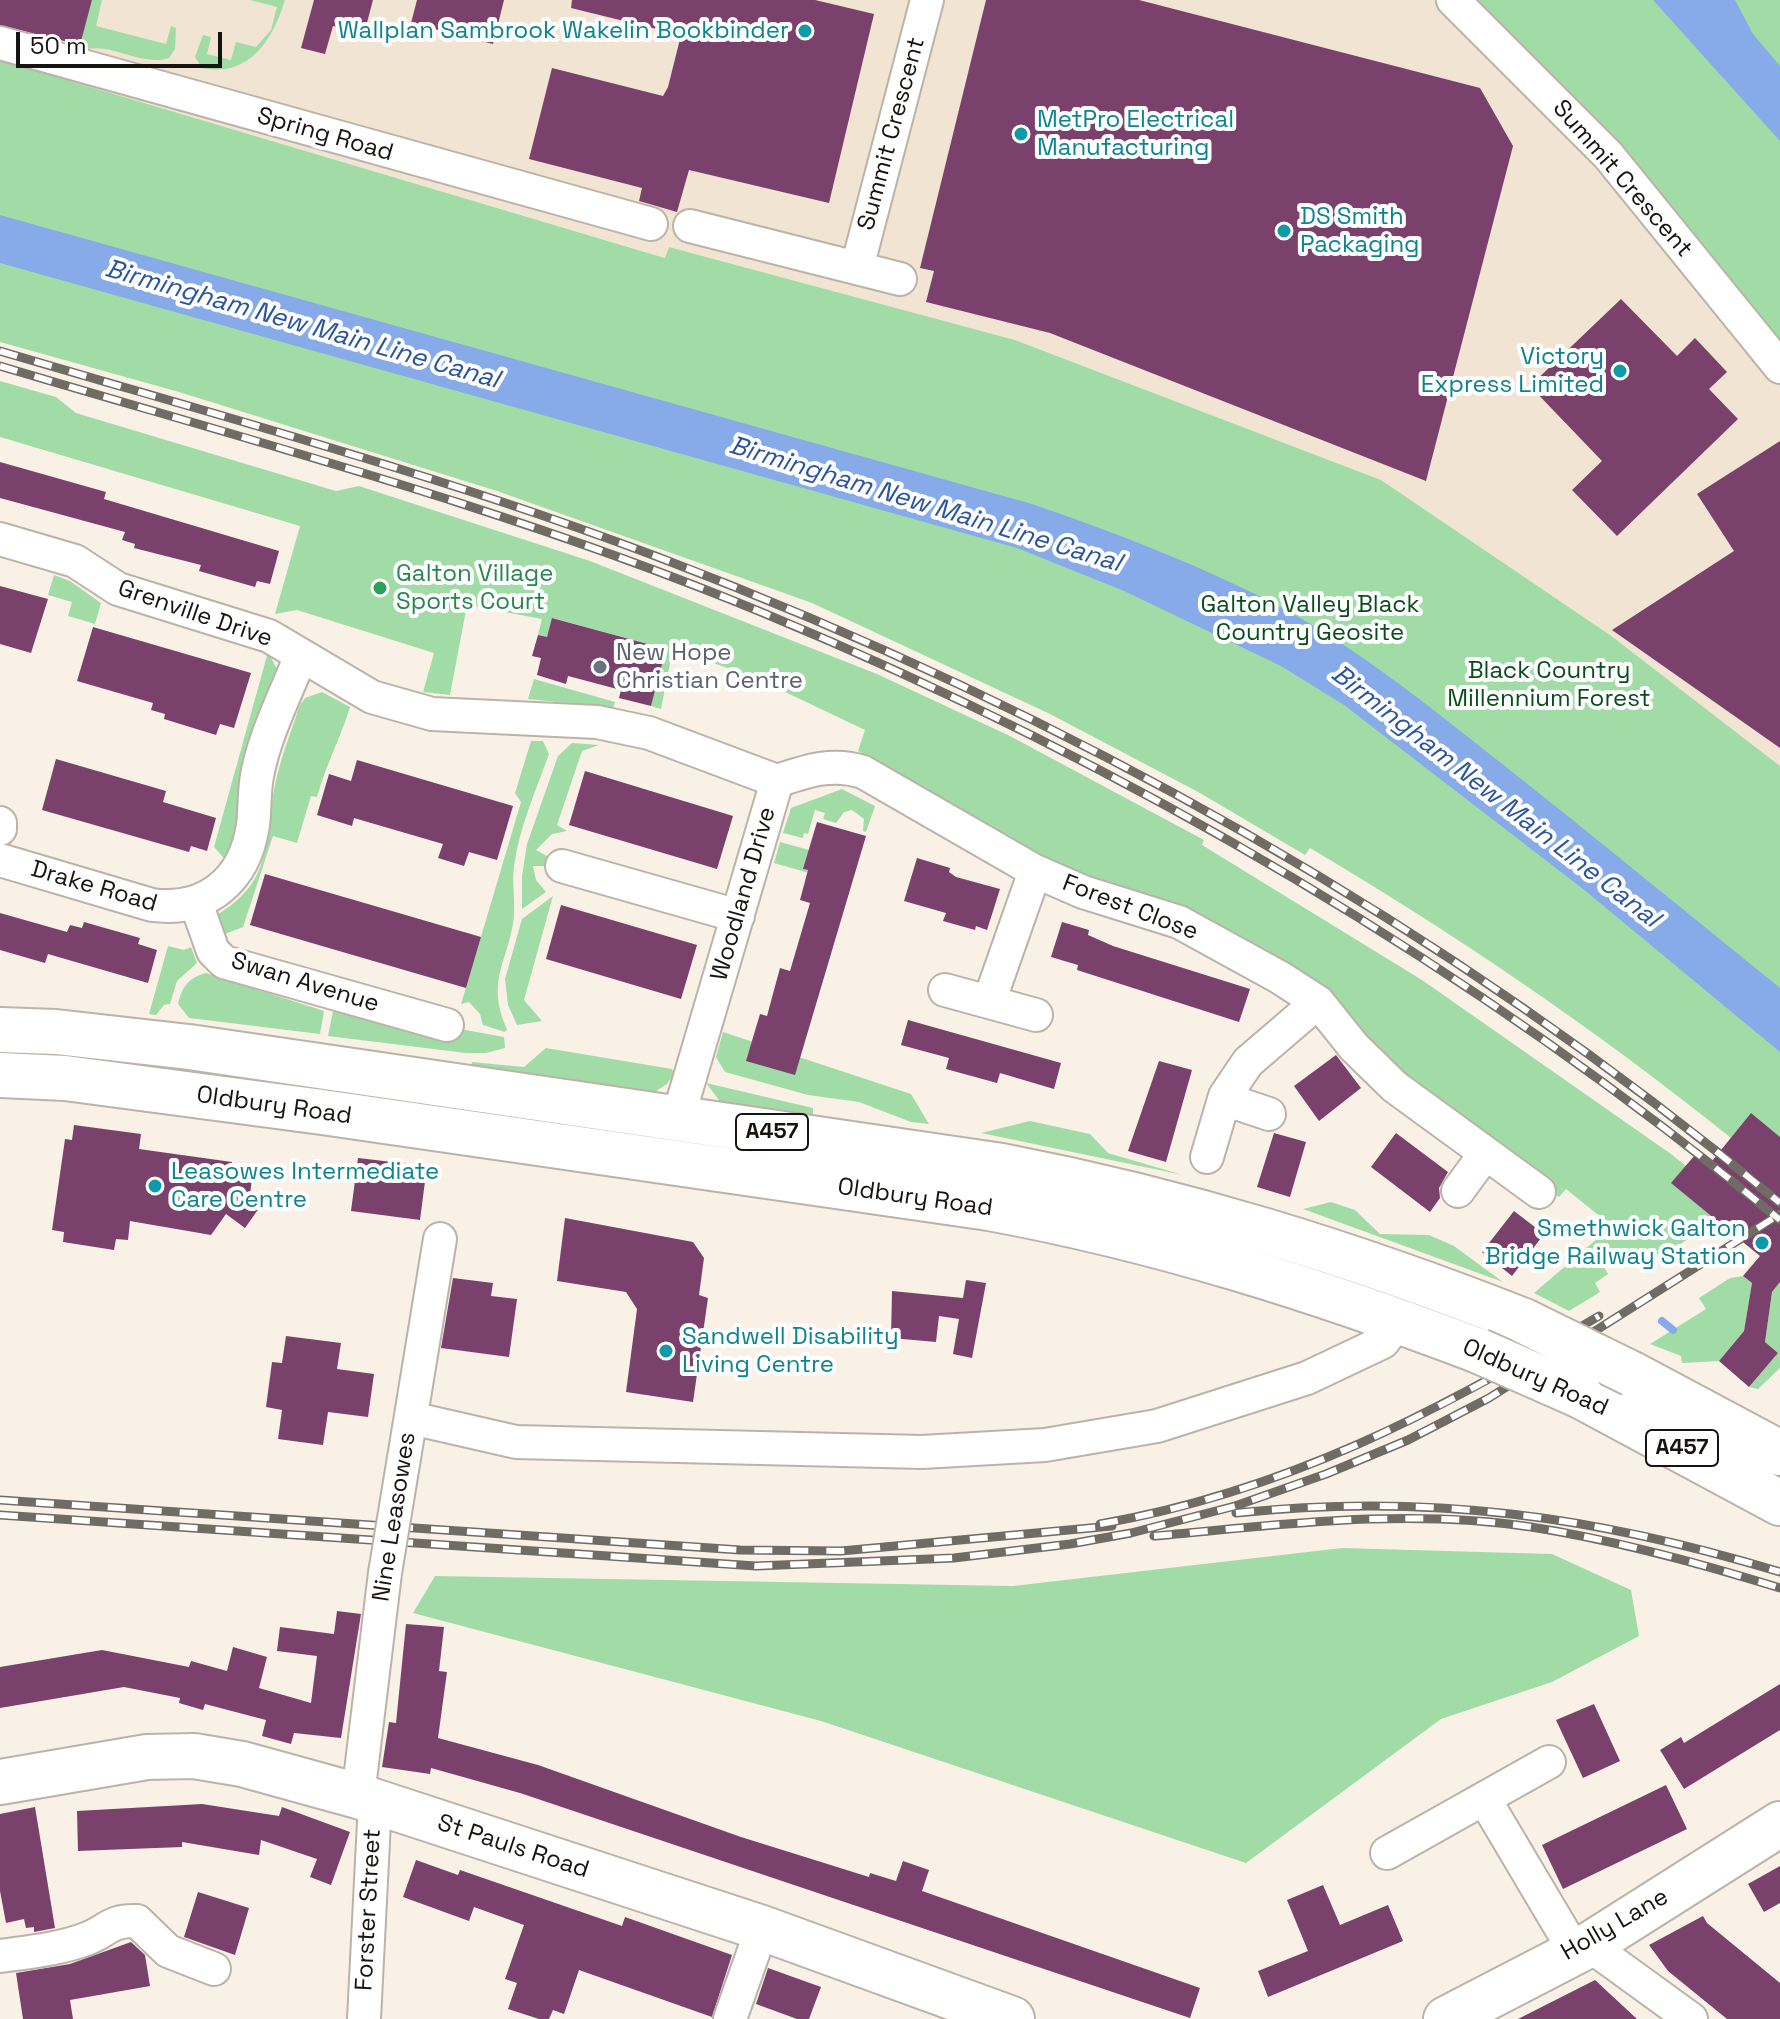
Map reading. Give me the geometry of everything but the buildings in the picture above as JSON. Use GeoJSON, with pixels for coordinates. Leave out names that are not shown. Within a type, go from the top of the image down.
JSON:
{"type":"FeatureCollection","features":[{"type":"Feature","properties":{"kind":"main road","name":"Oldbury Road"},"geometry":{"type":"LineString","coordinates":[[0,1030],[56,1032],[189,1047],[987,1164],[1107,1186],[1297,1238],[1384,1266],[1524,1321],[1780,1453]]}},
{"type":"Feature","properties":{"kind":"main road","name":"Oldbury Road"},"geometry":{"type":"LineString","coordinates":[[0,1075],[65,1078],[293,1108],[989,1208],[1141,1239],[1260,1272],[1479,1351],[1581,1396],[1780,1503]]}},
{"type":"Feature","properties":{"kind":"main road","name":"St Pauls Road"},"geometry":{"type":"LineString","coordinates":[[0,1782],[147,1757],[194,1756],[242,1764],[367,1799],[762,1928],[1012,2019]]}},
{"type":"Feature","properties":{"kind":"main road","name":"Holly Lane"},"geometry":{"type":"LineString","coordinates":[[1446,2019],[1582,1948],[1780,1824]]}},
{"type":"Feature","properties":{"kind":"street","name":"Summit Crescent"},"geometry":{"type":"LineString","coordinates":[[857,268],[927,0]]}},
{"type":"Feature","properties":{"kind":"street","name":"Summit Crescent"},"geometry":{"type":"LineString","coordinates":[[1453,0],[1608,155],[1780,367]]}},
{"type":"Feature","properties":{"kind":"street","name":"Spring Road"},"geometry":{"type":"LineString","coordinates":[[0,43],[651,224]]}},
{"type":"Feature","properties":{"kind":"street"},"geometry":{"type":"LineString","coordinates":[[690,226],[900,279]]}},
{"type":"Feature","properties":{"kind":"street","name":"Grenville Drive"},"geometry":{"type":"LineString","coordinates":[[0,539],[75,561],[118,589],[269,636],[301,655]]}},
{"type":"Feature","properties":{"kind":"street","name":"Woodland Drive"},"geometry":{"type":"LineString","coordinates":[[301,655],[372,697],[406,709],[432,714],[597,722],[649,733],[777,781],[678,1118]]}},
{"type":"Feature","properties":{"kind":"street","name":"Drake Road"},"geometry":{"type":"LineString","coordinates":[[0,860],[152,905],[173,908],[196,903],[223,890],[244,862],[252,828],[257,775],[301,655]]}},
{"type":"Feature","properties":{"kind":"street","name":"Forest Close"},"geometry":{"type":"LineString","coordinates":[[777,781],[825,766],[846,766],[863,772],[1035,871],[1083,892],[1179,922],[1318,1002],[1373,1067],[1539,1192]]}},
{"type":"Feature","properties":{"kind":"street"},"geometry":{"type":"LineString","coordinates":[[562,866],[738,916]]}},
{"type":"Feature","properties":{"kind":"street"},"geometry":{"type":"LineString","coordinates":[[989,1002],[1035,871]]}},
{"type":"Feature","properties":{"kind":"street","name":"Swan Avenue"},"geometry":{"type":"LineString","coordinates":[[196,903],[213,951],[224,962],[447,1025]]}},
{"type":"Feature","properties":{"kind":"street"},"geometry":{"type":"LineString","coordinates":[[945,990],[1036,1015]]}},
{"type":"Feature","properties":{"kind":"street"},"geometry":{"type":"LineString","coordinates":[[1207,1157],[1224,1099],[1248,1062],[1318,1002]]}},
{"type":"Feature","properties":{"kind":"street"},"geometry":{"type":"LineString","coordinates":[[1224,1099],[1269,1114]]}},
{"type":"Feature","properties":{"kind":"street"},"geometry":{"type":"LineString","coordinates":[[1458,1191],[1485,1154]]}},
{"type":"Feature","properties":{"kind":"street","name":"Nine Leasowes"},"geometry":{"type":"LineString","coordinates":[[367,1799],[385,1573],[440,1239]]}},
{"type":"Feature","properties":{"kind":"street"},"geometry":{"type":"LineString","coordinates":[[411,1418],[516,1442],[922,1452],[1045,1445],[1157,1426],[1307,1378],[1383,1342],[1399,1320]]}},
{"type":"Feature","properties":{"kind":"street"},"geometry":{"type":"LineString","coordinates":[[1387,1853],[1549,1762]]}},
{"type":"Feature","properties":{"kind":"street","name":"Forster Street"},"geometry":{"type":"LineString","coordinates":[[364,2019],[367,1799]]}},
{"type":"Feature","properties":{"kind":"street"},"geometry":{"type":"LineString","coordinates":[[1485,1800],[1582,1948],[1691,2019]]}},
{"type":"Feature","properties":{"kind":"street"},"geometry":{"type":"LineString","coordinates":[[0,1956],[86,1939],[103,1926],[121,1920],[137,1921],[168,1951],[214,1969]]}},
{"type":"Feature","properties":{"kind":"street"},"geometry":{"type":"LineString","coordinates":[[730,2019],[762,1928]]}},
{"type":"Feature","properties":{"kind":"shaded area"},"geometry":{"type":"Polygon","coordinates":[[[0,0],[1494,0],[1780,327],[1780,766],[1610,635],[1381,480],[1015,340],[669,247],[666,258],[0,60],[0,0]]]}},
{"type":"Feature","properties":{"kind":"green space"},"geometry":{"type":"Polygon","coordinates":[[[92,0],[102,0],[96,26],[166,44],[171,26],[176,28],[175,49],[169,58],[146,59],[100,48],[79,52],[0,30],[0,25],[79,47],[92,0]]]}},
{"type":"Feature","properties":{"kind":"green space"},"geometry":{"type":"Polygon","coordinates":[[[250,0],[285,0],[266,41],[246,61],[234,67],[219,70],[202,68],[195,57],[203,35],[211,37],[207,54],[231,60],[236,42],[256,47],[271,30],[277,7],[250,0]]]}},
{"type":"Feature","properties":{"kind":"green space"},"geometry":{"type":"Polygon","coordinates":[[[1471,0],[1780,0],[1780,347],[1471,0]]]}},
{"type":"Feature","properties":{"kind":"green space","name":"Galton Valley Black Country Geosite"},"geometry":{"type":"Polygon","coordinates":[[[0,60],[665,258],[669,247],[1015,340],[1381,480],[1610,635],[1780,766],[1780,1137],[1751,1114],[1731,1138],[1630,1060],[1526,986],[1310,848],[1305,855],[1200,793],[1050,714],[812,603],[497,491],[179,392],[0,342],[0,60]]]}},
{"type":"Feature","properties":{"kind":"green space"},"geometry":{"type":"Polygon","coordinates":[[[0,381],[56,397],[76,413],[336,491],[359,486],[590,561],[877,674],[1010,736],[1204,840],[1202,845],[1422,980],[1686,1166],[1717,1220],[1676,1247],[1674,1244],[1653,1257],[1646,1249],[1620,1266],[1608,1250],[1599,1259],[1608,1274],[1595,1283],[1600,1292],[1569,1311],[1534,1293],[1612,1226],[1566,1189],[1559,1197],[1403,1079],[1359,1035],[1082,877],[1011,841],[858,751],[865,730],[762,681],[673,648],[661,709],[651,706],[666,649],[553,618],[547,637],[538,635],[542,619],[467,605],[450,695],[423,692],[434,653],[297,610],[275,614],[300,526],[0,437],[0,381]]]}},
{"type":"Feature","properties":{"kind":"green space"},"geometry":{"type":"Polygon","coordinates":[[[54,575],[70,581],[101,603],[95,624],[68,616],[72,602],[48,595],[54,575]]]}},
{"type":"Feature","properties":{"kind":"green space"},"geometry":{"type":"Polygon","coordinates":[[[268,652],[277,669],[244,763],[234,837],[224,858],[214,847],[268,652]]]}},
{"type":"Feature","properties":{"kind":"green space"},"geometry":{"type":"Polygon","coordinates":[[[534,679],[615,702],[613,708],[528,699],[534,679]]]}},
{"type":"Feature","properties":{"kind":"green space"},"geometry":{"type":"Polygon","coordinates":[[[322,692],[350,707],[317,797],[311,796],[297,843],[273,836],[243,927],[217,937],[210,919],[246,892],[262,862],[277,775],[299,707],[305,698],[322,692]]]}},
{"type":"Feature","properties":{"kind":"green space"},"geometry":{"type":"Polygon","coordinates":[[[531,741],[543,741],[549,754],[516,852],[514,916],[498,983],[498,997],[507,1029],[505,1032],[483,1025],[480,1014],[469,1002],[461,1004],[521,802],[515,793],[531,741]]]}},
{"type":"Feature","properties":{"kind":"green space"},"geometry":{"type":"Polygon","coordinates":[[[572,743],[599,745],[582,751],[557,825],[567,831],[552,834],[536,850],[556,861],[554,866],[533,866],[536,880],[546,892],[522,909],[522,876],[527,844],[558,756],[572,743]]]}},
{"type":"Feature","properties":{"kind":"green space"},"geometry":{"type":"Polygon","coordinates":[[[842,789],[875,806],[866,832],[863,831],[864,819],[852,810],[844,812],[836,823],[823,819],[825,813],[815,810],[808,834],[804,833],[803,838],[783,833],[791,808],[842,789]]]}},
{"type":"Feature","properties":{"kind":"green space"},"geometry":{"type":"Polygon","coordinates":[[[780,842],[809,850],[804,869],[851,885],[774,863],[780,842]]]}},
{"type":"Feature","properties":{"kind":"green space"},"geometry":{"type":"Polygon","coordinates":[[[553,896],[524,1000],[542,1021],[517,1025],[508,1005],[505,979],[522,919],[553,896]]]}},
{"type":"Feature","properties":{"kind":"green space"},"geometry":{"type":"Polygon","coordinates":[[[168,946],[184,950],[191,947],[197,963],[177,981],[170,1004],[164,1005],[156,1015],[149,1014],[168,946]]]}},
{"type":"Feature","properties":{"kind":"green space"},"geometry":{"type":"Polygon","coordinates":[[[206,973],[324,1011],[320,1034],[189,1018],[178,1004],[182,993],[190,981],[206,973]]]}},
{"type":"Feature","properties":{"kind":"green space"},"geometry":{"type":"Polygon","coordinates":[[[334,1006],[504,1037],[505,1048],[486,1053],[466,1053],[328,1036],[334,1006]]]}},
{"type":"Feature","properties":{"kind":"green space"},"geometry":{"type":"Polygon","coordinates":[[[723,1032],[911,1094],[929,1124],[911,1122],[859,1102],[808,1095],[725,1072],[716,1057],[723,1032]]]}},
{"type":"Feature","properties":{"kind":"green space"},"geometry":{"type":"Polygon","coordinates":[[[546,1048],[672,1069],[674,1074],[667,1084],[650,1095],[471,1070],[472,1062],[524,1067],[546,1048]]]}},
{"type":"Feature","properties":{"kind":"green space"},"geometry":{"type":"Polygon","coordinates":[[[706,1083],[813,1108],[813,1119],[722,1104],[706,1083]]]}},
{"type":"Feature","properties":{"kind":"green space"},"geometry":{"type":"Polygon","coordinates":[[[1030,1121],[1090,1134],[1108,1153],[1183,1175],[981,1133],[1030,1121]]]}},
{"type":"Feature","properties":{"kind":"green space"},"geometry":{"type":"Polygon","coordinates":[[[1331,1202],[1355,1210],[1380,1234],[1429,1235],[1454,1246],[1503,1282],[1303,1209],[1331,1202]]]}},
{"type":"Feature","properties":{"kind":"green space"},"geometry":{"type":"Polygon","coordinates":[[[1743,1276],[1752,1283],[1744,1331],[1719,1361],[1682,1363],[1681,1356],[1650,1344],[1706,1309],[1699,1298],[1730,1278],[1743,1276]]]}},
{"type":"Feature","properties":{"kind":"green space"},"geometry":{"type":"Polygon","coordinates":[[[1780,1282],[1780,1368],[1758,1389],[1749,1387],[1778,1353],[1765,1342],[1772,1292],[1780,1282]]]}},
{"type":"Feature","properties":{"kind":"green space"},"geometry":{"type":"Polygon","coordinates":[[[1342,1548],[1552,1554],[1631,1590],[1639,1636],[1552,1682],[1441,1719],[1246,1863],[821,1721],[413,1613],[435,1576],[1013,1586],[1342,1548]]]}},
{"type":"Feature","properties":{"kind":"water"},"geometry":{"type":"Polygon","coordinates":[[[1653,0],[1735,0],[1753,34],[1780,66],[1780,141],[1653,0]]]}},
{"type":"Feature","properties":{"kind":"water","name":"Birmingham New Main Line Canal"},"geometry":{"type":"Polygon","coordinates":[[[0,215],[1032,504],[1129,539],[1223,579],[1313,625],[1396,682],[1780,988],[1780,1052],[1583,889],[1344,705],[1281,666],[1124,591],[1017,548],[0,263],[0,215]]]}},
{"type":"Feature","properties":{"kind":"waterway"},"geometry":{"type":"LineString","coordinates":[[1662,1321],[1673,1330]]}},
{"type":"Feature","properties":{"kind":"railway"},"geometry":{"type":"LineString","coordinates":[[0,351],[331,448],[577,528],[809,618],[958,684],[1103,756],[1246,834],[1385,917],[1521,1006],[1653,1102],[1780,1203]]}},
{"type":"Feature","properties":{"kind":"railway"},"geometry":{"type":"LineString","coordinates":[[0,366],[384,479],[574,541],[761,612],[898,671],[1164,804],[1293,878],[1420,957],[1543,1040],[1663,1127],[1780,1220]]}},
{"type":"Feature","properties":{"kind":"railway"},"geometry":{"type":"LineString","coordinates":[[0,1515],[756,1566],[954,1558],[1070,1544],[1131,1533],[1235,1506],[1326,1474],[1408,1440],[1489,1398],[1780,1214]]}},
{"type":"Feature","properties":{"kind":"railway"},"geometry":{"type":"LineString","coordinates":[[1100,1524],[1169,1510],[1234,1491],[1359,1444],[1479,1384],[1599,1316]]}},
{"type":"Feature","properties":{"kind":"railway"},"geometry":{"type":"LineString","coordinates":[[0,1500],[740,1550],[841,1551],[1112,1526]]}},
{"type":"Feature","properties":{"kind":"railway"},"geometry":{"type":"LineString","coordinates":[[1236,1513],[1307,1507],[1376,1506],[1511,1514],[1644,1536],[1780,1572]]}},
{"type":"Feature","properties":{"kind":"railway"},"geometry":{"type":"LineString","coordinates":[[1154,1536],[1342,1520],[1484,1521],[1625,1545],[1780,1588]]}},
{"type":"Feature","properties":{"kind":"place","name":"Wallplan Sambrook Wakelin Bookbinder"},"geometry":{"type":"Point","coordinates":[805,31]}},
{"type":"Feature","properties":{"kind":"place","name":"MetPro Electrical Manufacturing"},"geometry":{"type":"Point","coordinates":[1021,134]}},
{"type":"Feature","properties":{"kind":"place","name":"DS Smith Packaging"},"geometry":{"type":"Point","coordinates":[1284,231]}},
{"type":"Feature","properties":{"kind":"place","name":"Victory Express Limited"},"geometry":{"type":"Point","coordinates":[1620,371]}},
{"type":"Feature","properties":{"kind":"place","name":"Galton Village Sports Court"},"geometry":{"type":"Point","coordinates":[380,588]}},
{"type":"Feature","properties":{"kind":"place","name":"New Hope Christian Centre"},"geometry":{"type":"Point","coordinates":[600,667]}},
{"type":"Feature","properties":{"kind":"place","name":"Leasowes Intermediate Care Centre"},"geometry":{"type":"Point","coordinates":[155,1186]}},
{"type":"Feature","properties":{"kind":"place","name":"Smethwick Galton Bridge Railway Station"},"geometry":{"type":"Point","coordinates":[1762,1243]}},
{"type":"Feature","properties":{"kind":"place","name":"Sandwell Disability Living Centre"},"geometry":{"type":"Point","coordinates":[666,1351]}},
{"type":"Feature","properties":{"kind":"park label","name":"Black Country Millennium Forest"},"geometry":{"type":"Point","coordinates":[1549,685]}}]}
